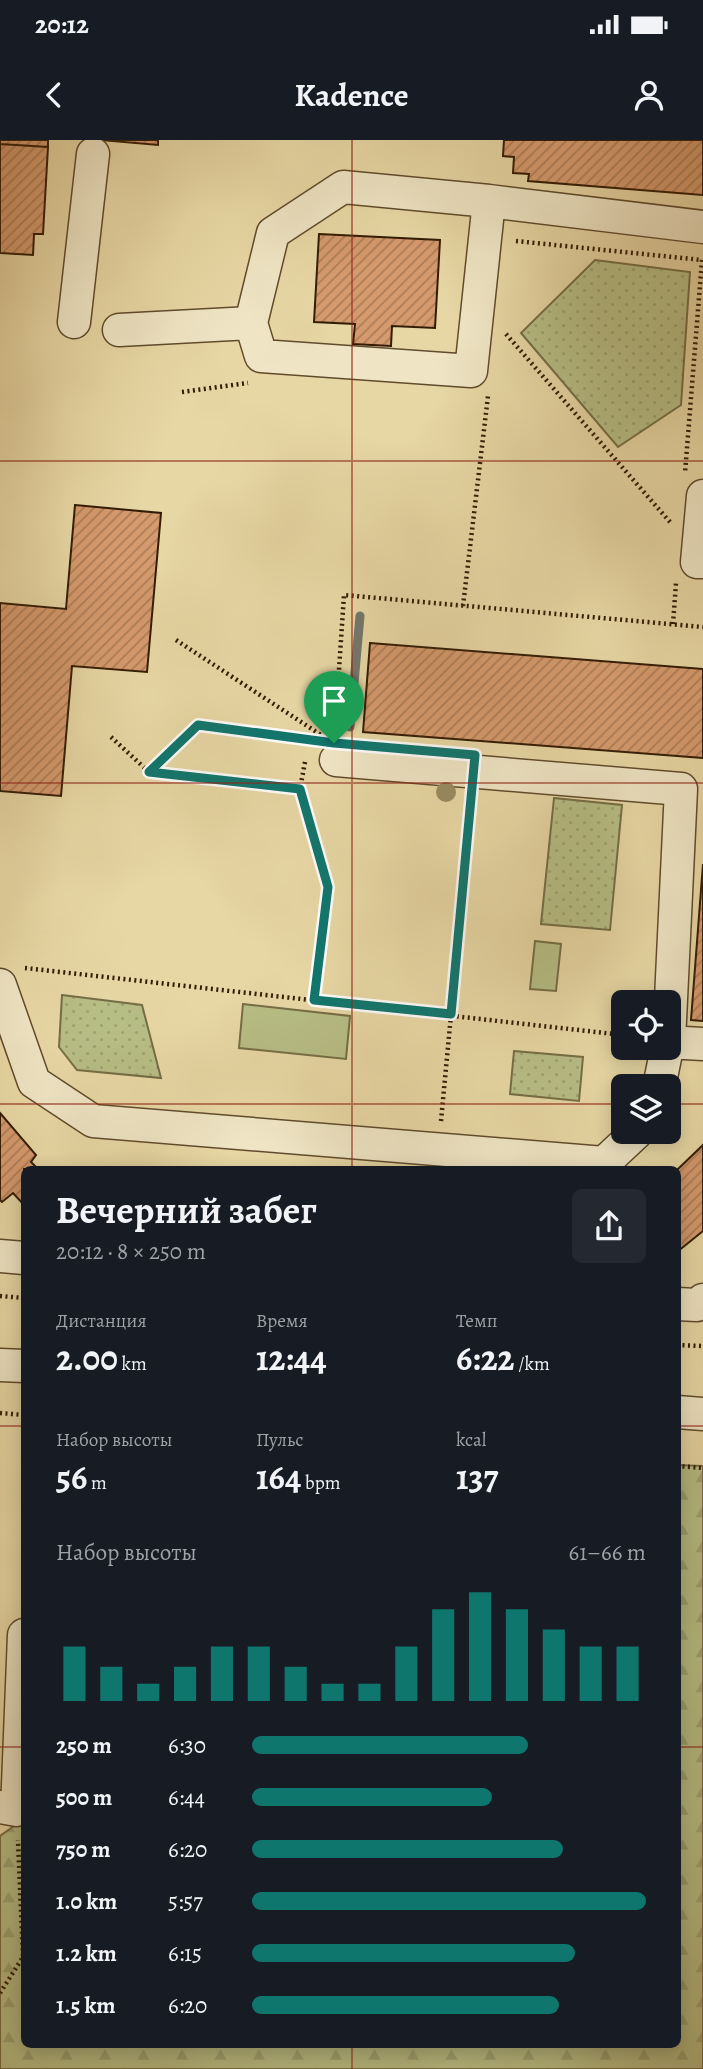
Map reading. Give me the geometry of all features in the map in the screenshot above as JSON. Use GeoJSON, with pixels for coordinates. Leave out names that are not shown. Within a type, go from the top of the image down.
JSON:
{"type":"FeatureCollection","features":[{"type":"Feature","properties":{"kind":"street"},"geometry":{"type":"LineString","coordinates":[[74,322],[93,154]]}},
{"type":"Feature","properties":{"kind":"street"},"geometry":{"type":"LineString","coordinates":[[489,201],[471,371],[261,356],[251,323],[273,233],[344,187],[489,201],[703,227]]}},
{"type":"Feature","properties":{"kind":"street"},"geometry":{"type":"LineString","coordinates":[[119,330],[251,323]]}},
{"type":"Feature","properties":{"kind":"street"},"geometry":{"type":"LineString","coordinates":[[690,567],[697,562],[694,487]]}},
{"type":"Feature","properties":{"kind":"street"},"geometry":{"type":"LineString","coordinates":[[324,748],[474,771],[681,789],[671,990]]}},
{"type":"Feature","properties":{"kind":"street"},"geometry":{"type":"LineString","coordinates":[[7,976],[34,1082],[93,1121],[604,1163],[624,1144]]}},
{"type":"Feature","properties":{"kind":"street"},"geometry":{"type":"LineString","coordinates":[[681,1042],[703,1044]]}},
{"type":"Feature","properties":{"kind":"street"},"geometry":{"type":"LineString","coordinates":[[0,1256],[21,1258]]}},
{"type":"Feature","properties":{"kind":"street"},"geometry":{"type":"LineString","coordinates":[[681,1304],[697,1305],[703,1300]]}},
{"type":"Feature","properties":{"kind":"street"},"geometry":{"type":"LineString","coordinates":[[0,1364],[21,1366]]}},
{"type":"Feature","properties":{"kind":"street"},"geometry":{"type":"LineString","coordinates":[[681,1412],[703,1414]]}},
{"type":"Feature","properties":{"kind":"street"},"geometry":{"type":"LineString","coordinates":[[9,1808],[21,1670]]}},
{"type":"Feature","properties":{"kind":"path"},"geometry":{"type":"LineString","coordinates":[[507,240],[702,260],[694,487]]}},
{"type":"Feature","properties":{"kind":"path"},"geometry":{"type":"LineString","coordinates":[[497,324],[671,523]]}},
{"type":"Feature","properties":{"kind":"path"},"geometry":{"type":"LineString","coordinates":[[463,606],[490,386]]}},
{"type":"Feature","properties":{"kind":"path"},"geometry":{"type":"LineString","coordinates":[[673,624],[690,567]]}},
{"type":"Feature","properties":{"kind":"path"},"geometry":{"type":"LineString","coordinates":[[314,1000],[328,887],[300,789],[324,748],[344,595],[703,627]]}},
{"type":"Feature","properties":{"kind":"path"},"geometry":{"type":"LineString","coordinates":[[176,640],[324,748]]}},
{"type":"Feature","properties":{"kind":"path"},"geometry":{"type":"LineString","coordinates":[[149,772],[198,725],[324,748]]}},
{"type":"Feature","properties":{"kind":"path"},"geometry":{"type":"LineString","coordinates":[[111,737],[149,772],[300,789]]}},
{"type":"Feature","properties":{"kind":"path"},"geometry":{"type":"LineString","coordinates":[[439,1150],[474,771]]}},
{"type":"Feature","properties":{"kind":"path"},"geometry":{"type":"LineString","coordinates":[[7,976],[314,1000],[611,1034]]}},
{"type":"Feature","properties":{"kind":"path"},"geometry":{"type":"LineString","coordinates":[[0,1296],[21,1298]]}},
{"type":"Feature","properties":{"kind":"path"},"geometry":{"type":"LineString","coordinates":[[681,1345],[703,1346]]}},
{"type":"Feature","properties":{"kind":"path"},"geometry":{"type":"LineString","coordinates":[[0,1413],[21,1415]]}},
{"type":"Feature","properties":{"kind":"path"},"geometry":{"type":"LineString","coordinates":[[681,1466],[703,1468]]}},
{"type":"Feature","properties":{"kind":"path"},"geometry":{"type":"LineString","coordinates":[[9,1808],[21,1937]]}},
{"type":"Feature","properties":{"kind":"path"},"geometry":{"type":"LineString","coordinates":[[0,1993],[21,1961]]}},
{"type":"Feature","properties":{"kind":"green space"},"geometry":{"type":"Polygon","coordinates":[[[595,260],[690,272],[681,405],[618,447],[521,333],[595,260]]]}},
{"type":"Feature","properties":{"kind":"green space"},"geometry":{"type":"Polygon","coordinates":[[[554,798],[622,805],[610,930],[541,924],[554,798]]]}},
{"type":"Feature","properties":{"kind":"green space"},"geometry":{"type":"Polygon","coordinates":[[[535,941],[561,944],[556,991],[530,989],[535,941]]]}},
{"type":"Feature","properties":{"kind":"green space"},"geometry":{"type":"Polygon","coordinates":[[[62,995],[142,1005],[161,1078],[77,1070],[59,1047],[62,995]]]}},
{"type":"Feature","properties":{"kind":"green space"},"geometry":{"type":"Polygon","coordinates":[[[243,1004],[350,1016],[346,1059],[239,1048],[243,1004]]]}},
{"type":"Feature","properties":{"kind":"green space"},"geometry":{"type":"Polygon","coordinates":[[[514,1051],[583,1057],[579,1101],[510,1094],[514,1051]]]}},
{"type":"Feature","properties":{"kind":"green space"},"geometry":{"type":"Polygon","coordinates":[[[681,1465],[703,1466],[703,2069],[0,2069],[0,1836],[21,1821],[21,2048],[681,2048],[681,1465]]]}},
{"type":"Feature","properties":{"kind":"building"},"geometry":{"type":"Polygon","coordinates":[[[0,140],[48,140],[48,147],[0,144],[0,140]]]}},
{"type":"Feature","properties":{"kind":"building"},"geometry":{"type":"Polygon","coordinates":[[[101,140],[158,140],[158,145],[101,140]]]}},
{"type":"Feature","properties":{"kind":"building"},"geometry":{"type":"Polygon","coordinates":[[[504,140],[703,140],[703,195],[528,181],[529,174],[513,173],[514,157],[503,156],[504,140]]]}},
{"type":"Feature","properties":{"kind":"building"},"geometry":{"type":"Polygon","coordinates":[[[0,144],[48,147],[43,234],[34,234],[33,255],[0,253],[0,144]]]}},
{"type":"Feature","properties":{"kind":"building"},"geometry":{"type":"Polygon","coordinates":[[[319,234],[440,240],[435,328],[392,326],[391,346],[353,344],[355,324],[314,322],[319,234]]]}},
{"type":"Feature","properties":{"kind":"building"},"geometry":{"type":"Polygon","coordinates":[[[75,505],[161,513],[147,672],[72,666],[61,796],[0,791],[0,603],[66,609],[75,505]]]}},
{"type":"Feature","properties":{"kind":"building"},"geometry":{"type":"Polygon","coordinates":[[[370,643],[703,669],[703,758],[363,732],[370,643]]]}},
{"type":"Feature","properties":{"kind":"building"},"geometry":{"type":"Polygon","coordinates":[[[703,864],[703,1021],[691,1020],[703,864]]]}},
{"type":"Feature","properties":{"kind":"building"},"geometry":{"type":"Polygon","coordinates":[[[0,1113],[36,1155],[31,1162],[35,1166],[21,1166],[21,1202],[13,1193],[2,1202],[0,1113]]]}},
{"type":"Feature","properties":{"kind":"building"},"geometry":{"type":"Polygon","coordinates":[[[703,1145],[703,1231],[681,1249],[681,1166],[703,1145]]]}},
{"type":"Feature","properties":{"kind":"waterway"},"geometry":{"type":"LineString","coordinates":[[350,727],[360,616]]}},
{"type":"Feature","properties":{"kind":"route"},"geometry":{"type":"LineString","coordinates":[[198,725],[334,743],[475,755],[451,1014],[314,1000],[328,887],[300,789],[149,772],[198,725]]}}]}
